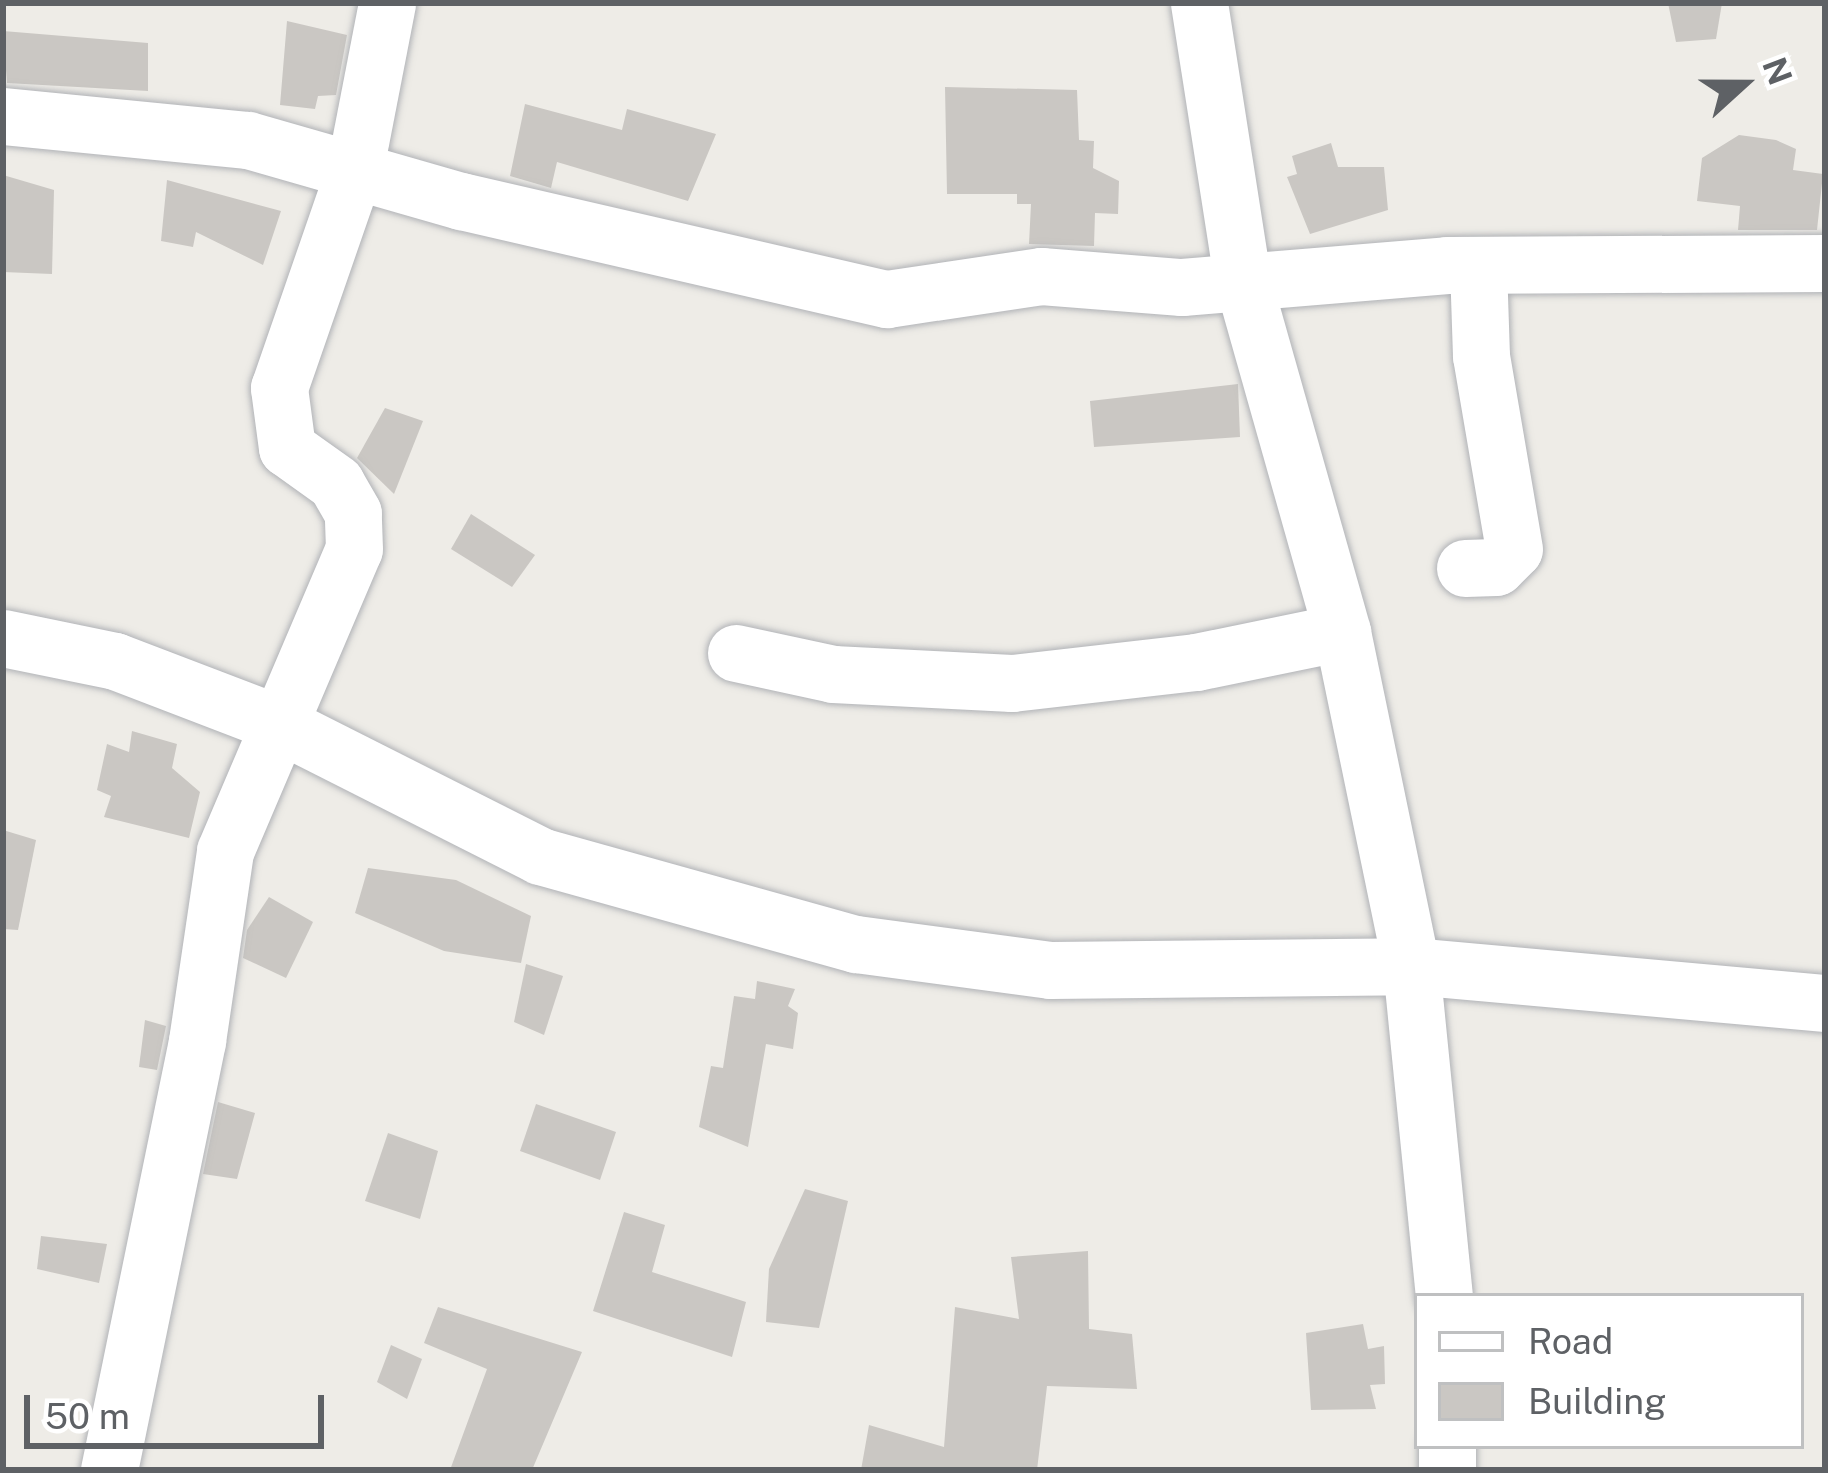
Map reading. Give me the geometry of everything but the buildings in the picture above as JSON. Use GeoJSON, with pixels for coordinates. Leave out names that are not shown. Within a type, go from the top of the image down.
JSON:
{"type":"FeatureCollection","features":[{"type":"Feature","properties":{"kind":"street"},"geometry":{"type":"LineString","coordinates":[[109,1470],[197,1041],[225,850],[275,722],[354,549],[353,513],[336,483],[287,448],[279,427],[280,388],[355,168],[388,3]]}},
{"type":"Feature","properties":{"kind":"street"},"geometry":{"type":"LineString","coordinates":[[1199,3],[1242,278],[1342,632],[1411,966],[1444,1293]]}},
{"type":"Feature","properties":{"kind":"street"},"geometry":{"type":"LineString","coordinates":[[3,116],[165,127],[355,168],[887,299],[1001,278],[1182,287],[1242,278],[1478,265],[1825,262]]}},
{"type":"Feature","properties":{"kind":"street"},"geometry":{"type":"LineString","coordinates":[[1465,568],[1496,567],[1514,549],[1481,356],[1478,265]]}},
{"type":"Feature","properties":{"kind":"street"},"geometry":{"type":"LineString","coordinates":[[736,653],[832,674],[1012,682],[1196,662],[1342,632]]}},
{"type":"Feature","properties":{"kind":"street"},"geometry":{"type":"LineString","coordinates":[[3,638],[115,661],[275,722],[540,856],[856,944],[1050,970],[1411,966],[1825,1003]]}}]}
